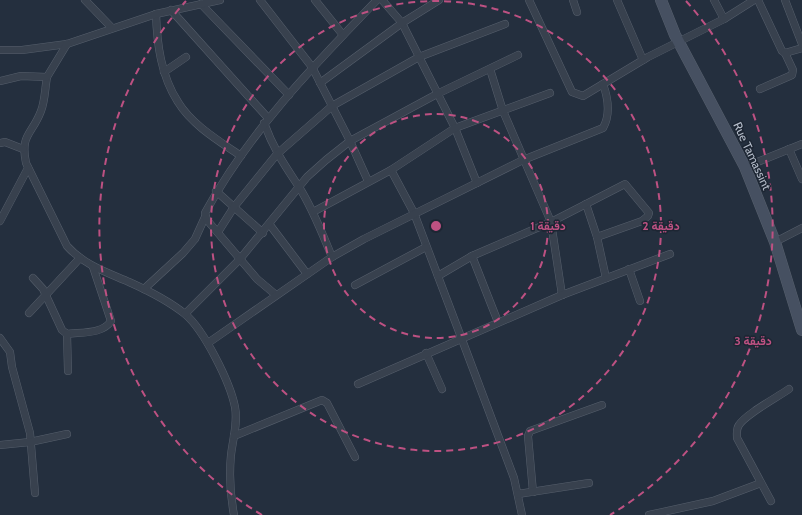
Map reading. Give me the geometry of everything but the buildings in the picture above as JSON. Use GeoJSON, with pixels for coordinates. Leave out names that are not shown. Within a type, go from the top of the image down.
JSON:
{"type":"FeatureCollection","features":[{"type":"Feature","properties":{"kind":"main road","name":"Rue Tamassint"},"geometry":{"type":"LineString","coordinates":[[661,0],[679,42],[745,167],[775,242],[802,330]]}},
{"type":"Feature","properties":{"kind":"street"},"geometry":{"type":"LineString","coordinates":[[85,0],[112,28]]}},
{"type":"Feature","properties":{"kind":"street"},"geometry":{"type":"LineString","coordinates":[[0,50],[22,50],[67,44],[156,14],[220,0]]}},
{"type":"Feature","properties":{"kind":"street"},"geometry":{"type":"LineString","coordinates":[[260,0],[312,67],[350,141],[368,181]]}},
{"type":"Feature","properties":{"kind":"street"},"geometry":{"type":"LineString","coordinates":[[315,0],[343,35]]}},
{"type":"Feature","properties":{"kind":"street"},"geometry":{"type":"LineString","coordinates":[[144,290],[183,253],[195,239],[205,217],[205,213],[216,192],[266,120],[290,95],[312,67],[377,0]]}},
{"type":"Feature","properties":{"kind":"street"},"geometry":{"type":"LineString","coordinates":[[382,0],[402,23],[455,128],[477,183]]}},
{"type":"Feature","properties":{"kind":"street"},"geometry":{"type":"LineString","coordinates":[[320,83],[402,23],[439,0]]}},
{"type":"Feature","properties":{"kind":"street"},"geometry":{"type":"LineString","coordinates":[[529,0],[572,92],[583,96],[643,60],[724,19],[754,0]]}},
{"type":"Feature","properties":{"kind":"street"},"geometry":{"type":"LineString","coordinates":[[573,0],[577,12]]}},
{"type":"Feature","properties":{"kind":"street"},"geometry":{"type":"LineString","coordinates":[[617,0],[643,60]]}},
{"type":"Feature","properties":{"kind":"street"},"geometry":{"type":"LineString","coordinates":[[714,0],[724,19]]}},
{"type":"Feature","properties":{"kind":"street"},"geometry":{"type":"LineString","coordinates":[[758,0],[782,51],[786,53],[793,70],[792,75],[760,89]]}},
{"type":"Feature","properties":{"kind":"street"},"geometry":{"type":"LineString","coordinates":[[785,0],[802,44]]}},
{"type":"Feature","properties":{"kind":"street"},"geometry":{"type":"LineString","coordinates":[[201,4],[290,95]]}},
{"type":"Feature","properties":{"kind":"street"},"geometry":{"type":"LineString","coordinates":[[171,10],[266,120],[277,154],[299,187],[313,212],[332,257]]}},
{"type":"Feature","properties":{"kind":"street"},"geometry":{"type":"LineString","coordinates":[[156,14],[157,44],[164,72],[178,103],[216,139],[241,156]]}},
{"type":"Feature","properties":{"kind":"street"},"geometry":{"type":"LineString","coordinates":[[218,232],[234,206],[277,154],[332,106],[419,56],[504,24]]}},
{"type":"Feature","properties":{"kind":"street"},"geometry":{"type":"LineString","coordinates":[[67,44],[47,77],[41,110],[24,141],[23,149],[28,168],[67,246],[93,267],[144,290],[185,314],[208,343],[230,389],[237,422],[229,484],[234,515]]}},
{"type":"Feature","properties":{"kind":"street"},"geometry":{"type":"LineString","coordinates":[[786,53],[802,48]]}},
{"type":"Feature","properties":{"kind":"street"},"geometry":{"type":"LineString","coordinates":[[185,314],[240,259],[270,225],[314,169],[350,141],[437,94],[518,55]]}},
{"type":"Feature","properties":{"kind":"street"},"geometry":{"type":"LineString","coordinates":[[164,72],[186,57]]}},
{"type":"Feature","properties":{"kind":"street"},"geometry":{"type":"LineString","coordinates":[[490,69],[503,111],[551,222],[562,295]]}},
{"type":"Feature","properties":{"kind":"street"},"geometry":{"type":"LineString","coordinates":[[0,81],[15,77],[47,77]]}},
{"type":"Feature","properties":{"kind":"street"},"geometry":{"type":"LineString","coordinates":[[208,343],[332,257],[414,213],[523,160],[602,128],[606,122],[609,99],[603,84]]}},
{"type":"Feature","properties":{"kind":"street"},"geometry":{"type":"LineString","coordinates":[[313,212],[368,181],[391,170],[455,128],[550,93]]}},
{"type":"Feature","properties":{"kind":"street"},"geometry":{"type":"LineString","coordinates":[[0,143],[4,142],[23,149]]}},
{"type":"Feature","properties":{"kind":"street"},"geometry":{"type":"LineString","coordinates":[[745,167],[802,144]]}},
{"type":"Feature","properties":{"kind":"street"},"geometry":{"type":"LineString","coordinates":[[789,149],[802,179]]}},
{"type":"Feature","properties":{"kind":"street"},"geometry":{"type":"LineString","coordinates":[[0,221],[28,168]]}},
{"type":"Feature","properties":{"kind":"street"},"geometry":{"type":"LineString","coordinates":[[391,170],[414,213],[438,276],[514,478],[522,515]]}},
{"type":"Feature","properties":{"kind":"street"},"geometry":{"type":"LineString","coordinates":[[438,276],[472,256],[551,222],[625,184],[648,212],[648,216],[642,221],[597,237]]}},
{"type":"Feature","properties":{"kind":"street"},"geometry":{"type":"LineString","coordinates":[[216,192],[234,206],[263,233]]}},
{"type":"Feature","properties":{"kind":"street"},"geometry":{"type":"LineString","coordinates":[[586,204],[597,237],[606,278]]}},
{"type":"Feature","properties":{"kind":"street"},"geometry":{"type":"LineString","coordinates":[[205,217],[257,279],[276,295]]}},
{"type":"Feature","properties":{"kind":"street"},"geometry":{"type":"LineString","coordinates":[[270,225],[307,274]]}},
{"type":"Feature","properties":{"kind":"street"},"geometry":{"type":"LineString","coordinates":[[775,242],[802,228]]}},
{"type":"Feature","properties":{"kind":"street"},"geometry":{"type":"LineString","coordinates":[[355,285],[426,247]]}},
{"type":"Feature","properties":{"kind":"street"},"geometry":{"type":"LineString","coordinates":[[358,384],[461,337],[562,295],[670,254]]}},
{"type":"Feature","properties":{"kind":"street"},"geometry":{"type":"LineString","coordinates":[[472,256],[498,322]]}},
{"type":"Feature","properties":{"kind":"street"},"geometry":{"type":"LineString","coordinates":[[28,313],[80,258]]}},
{"type":"Feature","properties":{"kind":"street"},"geometry":{"type":"LineString","coordinates":[[33,278],[46,294],[62,330],[67,334],[100,330],[108,327],[112,320],[93,267]]}},
{"type":"Feature","properties":{"kind":"street"},"geometry":{"type":"LineString","coordinates":[[629,269],[640,301]]}},
{"type":"Feature","properties":{"kind":"street"},"geometry":{"type":"LineString","coordinates":[[67,334],[68,371]]}},
{"type":"Feature","properties":{"kind":"street"},"geometry":{"type":"LineString","coordinates":[[0,338],[10,352],[12,367],[30,442],[35,493]]}},
{"type":"Feature","properties":{"kind":"street"},"geometry":{"type":"LineString","coordinates":[[426,353],[442,389]]}},
{"type":"Feature","properties":{"kind":"street"},"geometry":{"type":"LineString","coordinates":[[771,501],[737,438],[736,431],[748,417],[789,389]]}},
{"type":"Feature","properties":{"kind":"street"},"geometry":{"type":"LineString","coordinates":[[234,436],[322,400],[327,403],[355,458]]}},
{"type":"Feature","properties":{"kind":"street"},"geometry":{"type":"LineString","coordinates":[[533,492],[528,436],[530,432],[602,405]]}},
{"type":"Feature","properties":{"kind":"street"},"geometry":{"type":"LineString","coordinates":[[0,445],[30,442],[67,434]]}},
{"type":"Feature","properties":{"kind":"street"},"geometry":{"type":"LineString","coordinates":[[518,494],[589,483]]}},
{"type":"Feature","properties":{"kind":"street"},"geometry":{"type":"LineString","coordinates":[[649,515],[713,501],[761,483]]}}]}
